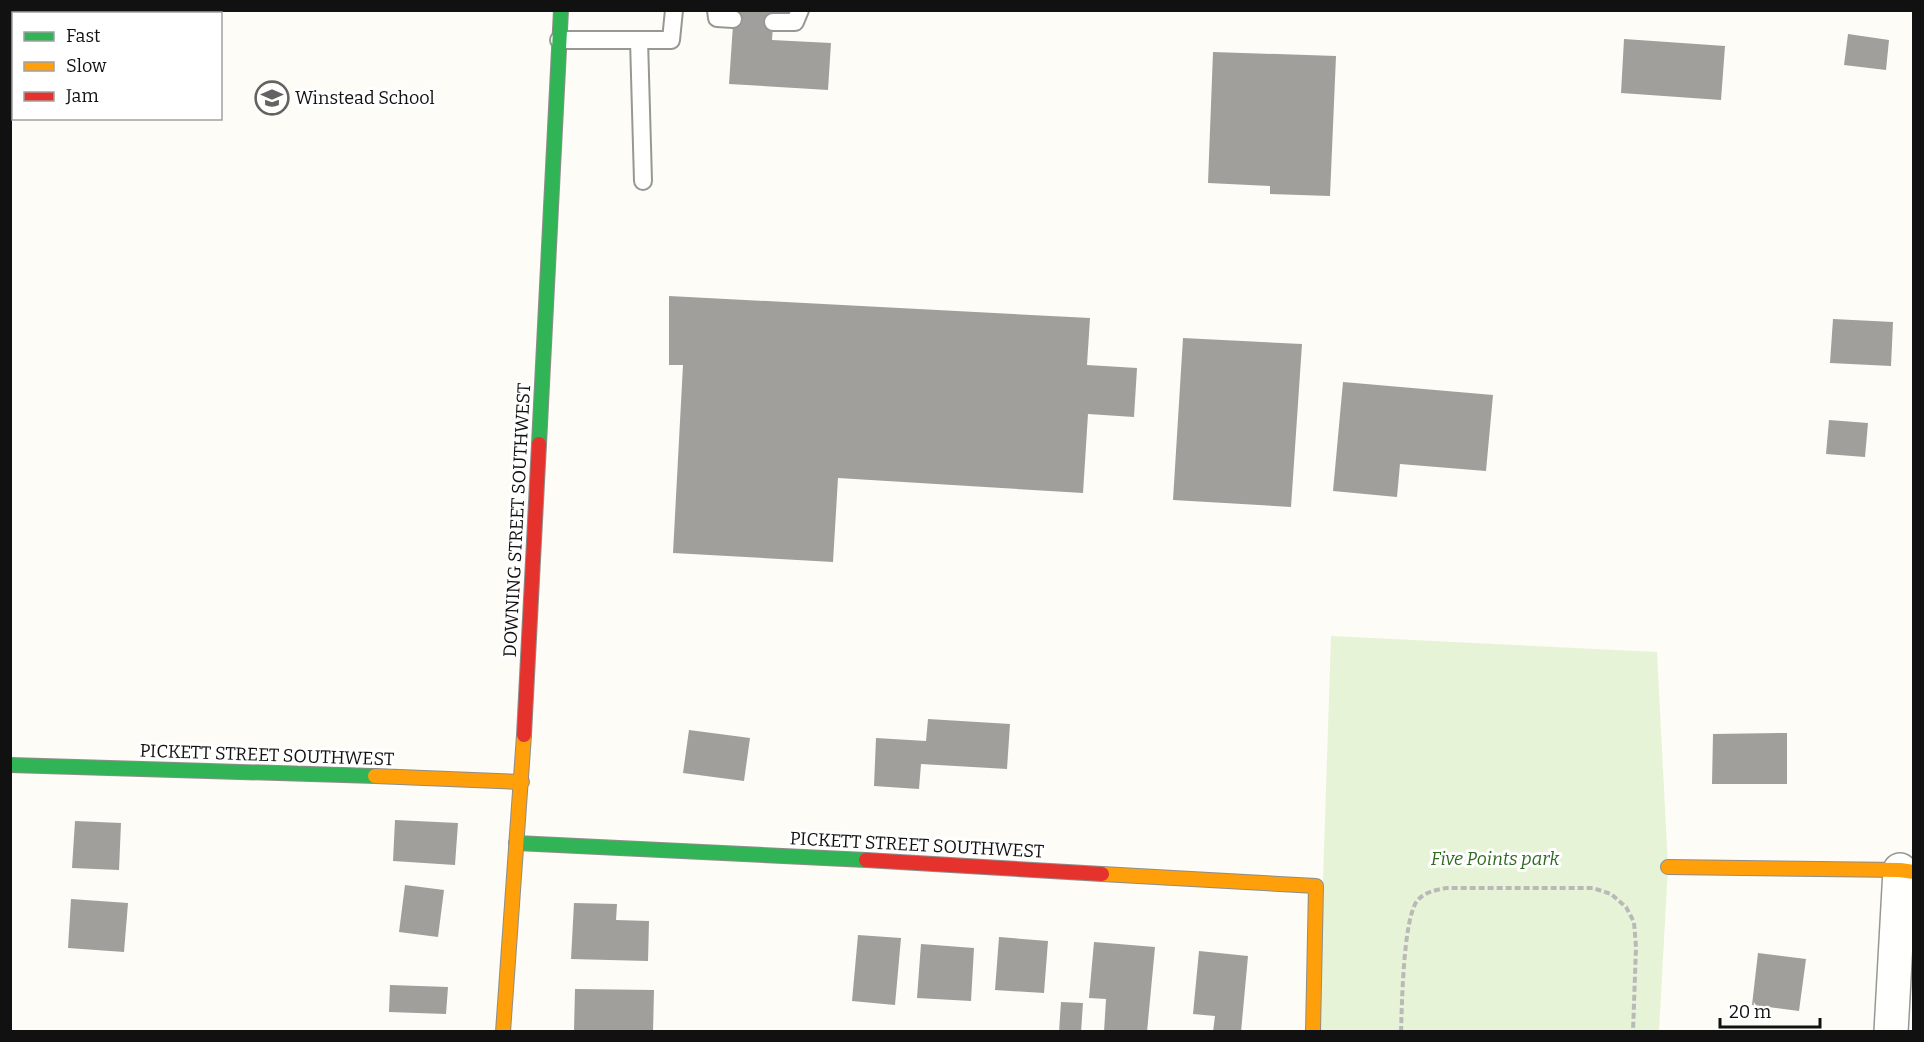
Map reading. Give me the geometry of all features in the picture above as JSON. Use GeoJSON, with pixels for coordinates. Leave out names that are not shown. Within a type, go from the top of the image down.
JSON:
{"type":"FeatureCollection","features":[{"type":"Feature","properties":{"kind":"street","name":"DOWNING STREET SOUTHWEST"},"geometry":{"type":"LineString","coordinates":[[503,1032],[522,782],[561,10]]}},
{"type":"Feature","properties":{"kind":"street","name":"PICKETT STREET SOUTHWEST"},"geometry":{"type":"LineString","coordinates":[[10,765],[254,771],[522,782]]}},
{"type":"Feature","properties":{"kind":"street","name":"PICKETT STREET SOUTHWEST"},"geometry":{"type":"LineString","coordinates":[[516,843],[929,863],[1316,886],[1313,1032]]}},
{"type":"Feature","properties":{"kind":"street"},"geometry":{"type":"LineString","coordinates":[[1668,867],[1907,871],[1891,1032]]}},
{"type":"Feature","properties":{"kind":"lane"},"geometry":{"type":"LineString","coordinates":[[560,40],[671,40],[674,10]]}},
{"type":"Feature","properties":{"kind":"lane"},"geometry":{"type":"LineString","coordinates":[[717,10],[717,18],[733,19]]}},
{"type":"Feature","properties":{"kind":"lane"},"geometry":{"type":"LineString","coordinates":[[773,22],[795,22],[800,10]]}},
{"type":"Feature","properties":{"kind":"lane"},"geometry":{"type":"LineString","coordinates":[[639,40],[643,181]]}},
{"type":"Feature","properties":{"kind":"path"},"geometry":{"type":"LineString","coordinates":[[1401,1032],[1409,919],[1417,901],[1430,891],[1446,888],[1593,888],[1611,894],[1626,907],[1634,922],[1633,1032]]}},
{"type":"Feature","properties":{"kind":"green space","name":"Five Points park"},"geometry":{"type":"Polygon","coordinates":[[[1331,636],[1657,652],[1668,867],[1659,1031],[1318,1032],[1331,636]]]}},
{"type":"Feature","properties":{"kind":"building"},"geometry":{"type":"Polygon","coordinates":[[[734,10],[774,10],[772,40],[831,43],[828,90],[729,84],[734,10]]]}},
{"type":"Feature","properties":{"kind":"building"},"geometry":{"type":"Polygon","coordinates":[[[1848,34],[1889,40],[1886,70],[1844,65],[1848,34]]]}},
{"type":"Feature","properties":{"kind":"building"},"geometry":{"type":"Polygon","coordinates":[[[1624,39],[1725,46],[1721,100],[1621,93],[1624,39]]]}},
{"type":"Feature","properties":{"kind":"building"},"geometry":{"type":"Polygon","coordinates":[[[1213,52],[1336,56],[1330,196],[1270,194],[1270,186],[1208,183],[1213,52]]]}},
{"type":"Feature","properties":{"kind":"building"},"geometry":{"type":"Polygon","coordinates":[[[669,296],[1090,318],[1087,365],[1137,368],[1134,417],[1088,414],[1083,493],[838,478],[833,562],[673,553],[683,365],[669,365],[669,296]]]}},
{"type":"Feature","properties":{"kind":"building"},"geometry":{"type":"Polygon","coordinates":[[[1833,319],[1893,322],[1891,366],[1830,363],[1833,319]]]}},
{"type":"Feature","properties":{"kind":"building"},"geometry":{"type":"Polygon","coordinates":[[[1183,338],[1302,344],[1291,507],[1173,500],[1183,338]]]}},
{"type":"Feature","properties":{"kind":"building"},"geometry":{"type":"Polygon","coordinates":[[[1343,382],[1493,395],[1486,471],[1400,464],[1397,497],[1333,491],[1343,382]]]}},
{"type":"Feature","properties":{"kind":"building"},"geometry":{"type":"Polygon","coordinates":[[[1829,420],[1868,423],[1865,457],[1826,454],[1829,420]]]}},
{"type":"Feature","properties":{"kind":"building"},"geometry":{"type":"Polygon","coordinates":[[[928,719],[1010,724],[1007,769],[921,764],[919,789],[874,786],[876,738],[926,741],[928,719]]]}},
{"type":"Feature","properties":{"kind":"building"},"geometry":{"type":"Polygon","coordinates":[[[689,730],[750,738],[744,781],[683,773],[689,730]]]}},
{"type":"Feature","properties":{"kind":"building"},"geometry":{"type":"Polygon","coordinates":[[[1787,733],[1787,784],[1712,784],[1713,734],[1787,733]]]}},
{"type":"Feature","properties":{"kind":"building"},"geometry":{"type":"Polygon","coordinates":[[[395,820],[458,823],[455,865],[393,861],[395,820]]]}},
{"type":"Feature","properties":{"kind":"building"},"geometry":{"type":"Polygon","coordinates":[[[75,821],[121,823],[119,870],[72,868],[75,821]]]}},
{"type":"Feature","properties":{"kind":"building"},"geometry":{"type":"Polygon","coordinates":[[[405,885],[444,890],[438,937],[399,932],[405,885]]]}},
{"type":"Feature","properties":{"kind":"building"},"geometry":{"type":"Polygon","coordinates":[[[71,899],[128,903],[124,952],[68,948],[71,899]]]}},
{"type":"Feature","properties":{"kind":"building"},"geometry":{"type":"Polygon","coordinates":[[[574,903],[617,904],[616,920],[649,921],[648,961],[571,959],[574,903]]]}},
{"type":"Feature","properties":{"kind":"building"},"geometry":{"type":"Polygon","coordinates":[[[858,935],[901,938],[895,1005],[852,1001],[858,935]]]}},
{"type":"Feature","properties":{"kind":"building"},"geometry":{"type":"Polygon","coordinates":[[[999,937],[1048,941],[1044,993],[995,990],[999,937]]]}},
{"type":"Feature","properties":{"kind":"building"},"geometry":{"type":"Polygon","coordinates":[[[1094,942],[1155,947],[1147,1032],[1104,1032],[1106,999],[1089,998],[1094,942]]]}},
{"type":"Feature","properties":{"kind":"building"},"geometry":{"type":"Polygon","coordinates":[[[921,944],[974,948],[971,1001],[917,998],[921,944]]]}},
{"type":"Feature","properties":{"kind":"building"},"geometry":{"type":"Polygon","coordinates":[[[1199,951],[1248,956],[1241,1032],[1213,1032],[1215,1016],[1193,1014],[1199,951]]]}},
{"type":"Feature","properties":{"kind":"building"},"geometry":{"type":"Polygon","coordinates":[[[1758,953],[1806,959],[1799,1011],[1752,1005],[1758,953]]]}},
{"type":"Feature","properties":{"kind":"building"},"geometry":{"type":"Polygon","coordinates":[[[390,985],[448,987],[446,1014],[389,1012],[390,985]]]}},
{"type":"Feature","properties":{"kind":"building"},"geometry":{"type":"Polygon","coordinates":[[[575,989],[654,990],[653,1032],[574,1031],[575,989]]]}},
{"type":"Feature","properties":{"kind":"building"},"geometry":{"type":"Polygon","coordinates":[[[1061,1002],[1083,1003],[1081,1032],[1059,1032],[1061,1002]]]}},
{"type":"Feature","properties":{"kind":"traffic: fast"},"geometry":{"type":"LineString","coordinates":[[539,444],[561,10]]}},
{"type":"Feature","properties":{"kind":"traffic: fast"},"geometry":{"type":"LineString","coordinates":[[10,765],[375,776]]}},
{"type":"Feature","properties":{"kind":"traffic: fast"},"geometry":{"type":"LineString","coordinates":[[516,843],[866,860]]}},
{"type":"Feature","properties":{"kind":"traffic: slow"},"geometry":{"type":"LineString","coordinates":[[503,1032],[524,735]]}},
{"type":"Feature","properties":{"kind":"traffic: slow"},"geometry":{"type":"LineString","coordinates":[[375,776],[522,782]]}},
{"type":"Feature","properties":{"kind":"traffic: slow"},"geometry":{"type":"LineString","coordinates":[[1668,867],[1914,872]]}},
{"type":"Feature","properties":{"kind":"traffic: slow"},"geometry":{"type":"LineString","coordinates":[[1102,874],[1316,886],[1313,1032]]}},
{"type":"Feature","properties":{"kind":"traffic: jam"},"geometry":{"type":"LineString","coordinates":[[524,735],[539,444]]}},
{"type":"Feature","properties":{"kind":"traffic: jam"},"geometry":{"type":"LineString","coordinates":[[866,860],[1102,874]]}},
{"type":"Feature","properties":{"kind":"place","name":"Winstead School"},"geometry":{"type":"Point","coordinates":[272,98]}}]}
